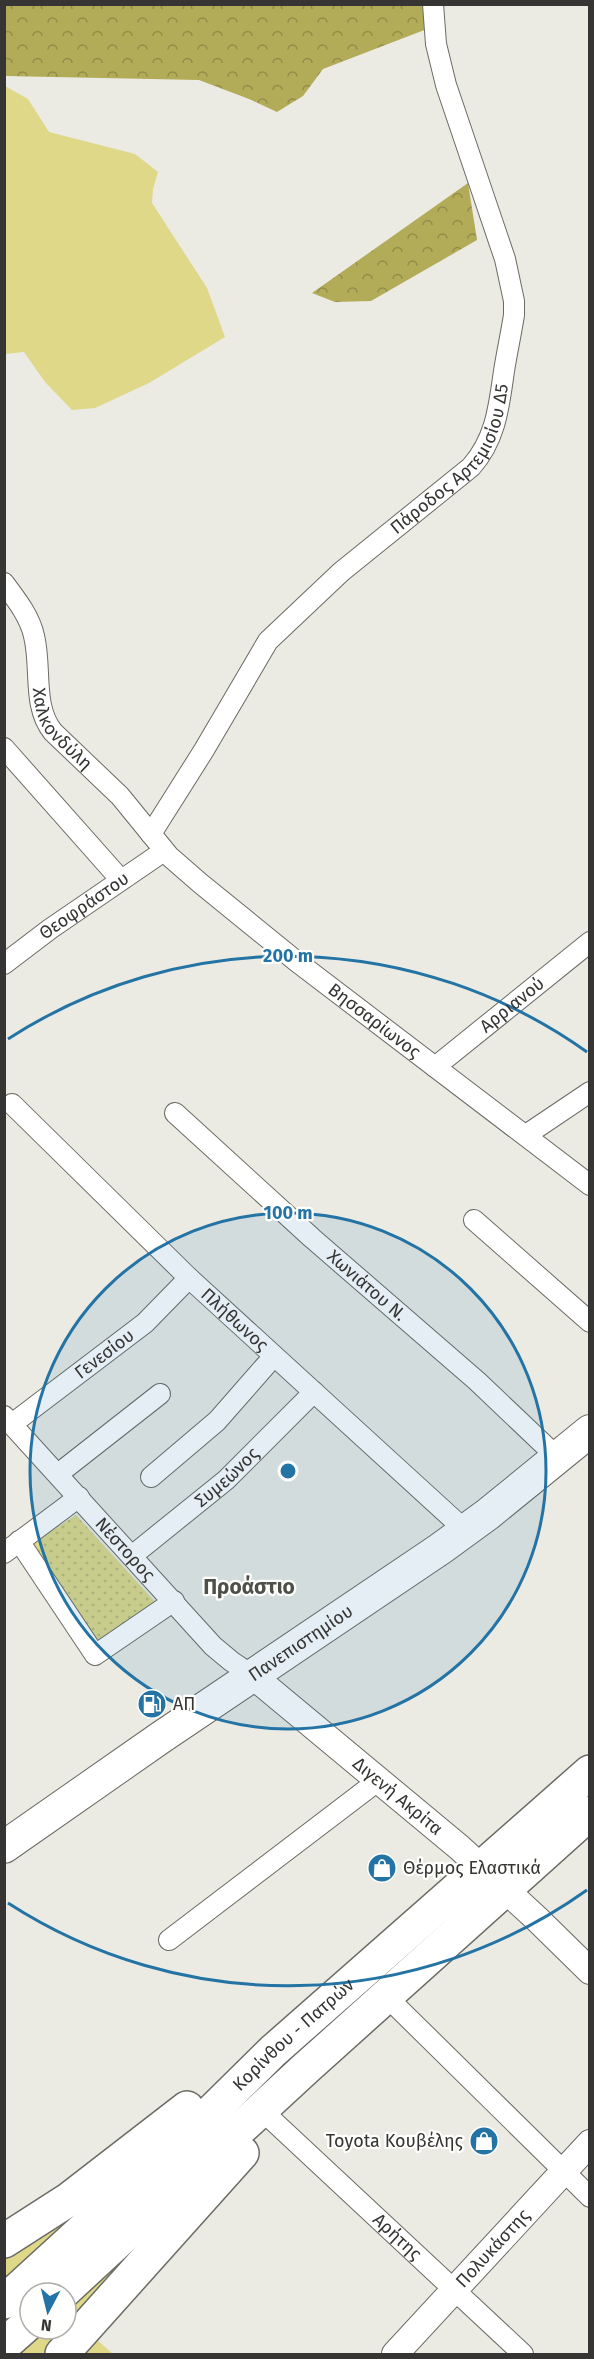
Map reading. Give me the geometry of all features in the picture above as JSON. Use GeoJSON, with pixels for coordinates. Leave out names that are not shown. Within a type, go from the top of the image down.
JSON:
{"type":"FeatureCollection","features":[{"type":"Feature","properties":{"kind":"highway","name":"Κορίνθου - Πατρών"},"geometry":{"type":"LineString","coordinates":[[4,2302],[202,2121],[273,2051],[590,1772]]}},
{"type":"Feature","properties":{"kind":"highway","name":"Κορίνθου - Πατρών"},"geometry":{"type":"LineString","coordinates":[[75,2281],[306,2068],[590,1813]]}},
{"type":"Feature","properties":{"kind":"highway"},"geometry":{"type":"LineString","coordinates":[[4,2241],[68,2200],[187,2108],[273,2051]]}},
{"type":"Feature","properties":{"kind":"highway"},"geometry":{"type":"LineString","coordinates":[[62,2355],[242,2154],[306,2068]]}},
{"type":"Feature","properties":{"kind":"highway"},"geometry":{"type":"LineString","coordinates":[[4,2345],[18,2333]]}},
{"type":"Feature","properties":{"kind":"main road","name":"Πανεπιστημίου"},"geometry":{"type":"LineString","coordinates":[[4,1847],[466,1531],[590,1431]]}},
{"type":"Feature","properties":{"kind":"street","name":"Πάροδος Αρτεμισίου Δ5"},"geometry":{"type":"LineString","coordinates":[[151,834],[204,750],[268,640],[341,572],[471,467],[481,456],[494,428],[500,405],[514,315],[514,301],[505,259],[446,85],[436,44],[433,4]]}},
{"type":"Feature","properties":{"kind":"street","name":"Χαλκονδύλη"},"geometry":{"type":"LineString","coordinates":[[4,583],[32,630],[38,662],[40,704],[45,721],[53,732],[125,801],[164,850]]}},
{"type":"Feature","properties":{"kind":"street"},"geometry":{"type":"LineString","coordinates":[[4,748],[121,880]]}},
{"type":"Feature","properties":{"kind":"street","name":"Θεοφράστου"},"geometry":{"type":"LineString","coordinates":[[4,964],[50,928],[164,850]]}},
{"type":"Feature","properties":{"kind":"street","name":"Βησσαρίωνος"},"geometry":{"type":"LineString","coordinates":[[164,850],[200,884],[288,954],[590,1185]]}},
{"type":"Feature","properties":{"kind":"street","name":"Αρριανού"},"geometry":{"type":"LineString","coordinates":[[435,1067],[590,942]]}},
{"type":"Feature","properties":{"kind":"street"},"geometry":{"type":"LineString","coordinates":[[526,1135],[590,1092]]}},
{"type":"Feature","properties":{"kind":"street","name":"Πλήθωνος"},"geometry":{"type":"LineString","coordinates":[[12,1104],[189,1278],[466,1531]]}},
{"type":"Feature","properties":{"kind":"street","name":"Χωνιάτου Ν."},"geometry":{"type":"LineString","coordinates":[[175,1113],[312,1238],[477,1381],[558,1458]]}},
{"type":"Feature","properties":{"kind":"street"},"geometry":{"type":"LineString","coordinates":[[474,1220],[590,1322]]}},
{"type":"Feature","properties":{"kind":"street","name":"Γενεσίου"},"geometry":{"type":"LineString","coordinates":[[8,1420],[145,1323],[189,1278]]}},
{"type":"Feature","properties":{"kind":"street"},"geometry":{"type":"LineString","coordinates":[[151,1477],[217,1421],[274,1356]]}},
{"type":"Feature","properties":{"kind":"street","name":"Συμεώνος"},"geometry":{"type":"LineString","coordinates":[[133,1555],[226,1480],[314,1392]]}},
{"type":"Feature","properties":{"kind":"street"},"geometry":{"type":"LineString","coordinates":[[58,1474],[160,1394]]}},
{"type":"Feature","properties":{"kind":"street","name":"Νέστορος"},"geometry":{"type":"LineString","coordinates":[[8,1420],[133,1555],[213,1646],[253,1676]]}},
{"type":"Feature","properties":{"kind":"street"},"geometry":{"type":"LineString","coordinates":[[79,1497],[12,1547],[95,1656],[174,1601]]}},
{"type":"Feature","properties":{"kind":"street","name":"Διγενή Ακρίτα"},"geometry":{"type":"LineString","coordinates":[[253,1676],[481,1866],[590,1971]]}},
{"type":"Feature","properties":{"kind":"street"},"geometry":{"type":"LineString","coordinates":[[169,1940],[379,1780]]}},
{"type":"Feature","properties":{"kind":"street"},"geometry":{"type":"LineString","coordinates":[[387,1997],[590,2197]]}},
{"type":"Feature","properties":{"kind":"street","name":"Αρήτης"},"geometry":{"type":"LineString","coordinates":[[270,2118],[523,2355]]}},
{"type":"Feature","properties":{"kind":"street","name":"Πολυκάστης"},"geometry":{"type":"LineString","coordinates":[[395,2355],[590,2143]]}},
{"type":"Feature","properties":{"kind":"shaded area"},"geometry":{"type":"Polygon","coordinates":[[[5,86],[28,99],[49,132],[135,154],[158,172],[152,203],[207,288],[225,337],[149,383],[95,408],[72,410],[45,382],[24,352],[5,354],[5,86]]]}},
{"type":"Feature","properties":{"kind":"shaded area"},"geometry":{"type":"Polygon","coordinates":[[[76,1515],[159,1606],[98,1647],[31,1544],[76,1515]]]}},
{"type":"Feature","properties":{"kind":"shaded area"},"geometry":{"type":"Polygon","coordinates":[[[129,2166],[5,2281],[5,2254],[129,2166]]]}},
{"type":"Feature","properties":{"kind":"shaded area"},"geometry":{"type":"Polygon","coordinates":[[[176,2207],[78,2319],[78,2297],[176,2207]]]}},
{"type":"Feature","properties":{"kind":"shaded area"},"geometry":{"type":"Polygon","coordinates":[[[96,2339],[113,2354],[81,2354],[96,2339]]]}},
{"type":"Feature","properties":{"kind":"shaded area"},"geometry":{"type":"Polygon","coordinates":[[[30,2341],[58,2341],[47,2354],[15,2354],[30,2341]]]}},
{"type":"Feature","properties":{"kind":"green space"},"geometry":{"type":"Polygon","coordinates":[[[5,5],[425,5],[427,29],[323,69],[303,96],[277,112],[199,80],[5,76],[5,5]]]}},
{"type":"Feature","properties":{"kind":"green space"},"geometry":{"type":"Polygon","coordinates":[[[468,183],[477,240],[371,301],[335,302],[312,293],[468,183]]]}},
{"type":"Feature","properties":{"kind":"place","name":"ΑΠ"},"geometry":{"type":"Point","coordinates":[152,1704]}},
{"type":"Feature","properties":{"kind":"place","name":"Θέρμος Ελαστικά"},"geometry":{"type":"Point","coordinates":[382,1868]}},
{"type":"Feature","properties":{"kind":"place","name":"Toyota Κουβέλης"},"geometry":{"type":"Point","coordinates":[484,2141]}},
{"type":"Feature","properties":{"kind":"district","name":"Προάστιο"},"geometry":{"type":"Point","coordinates":[249,1587]}}]}
